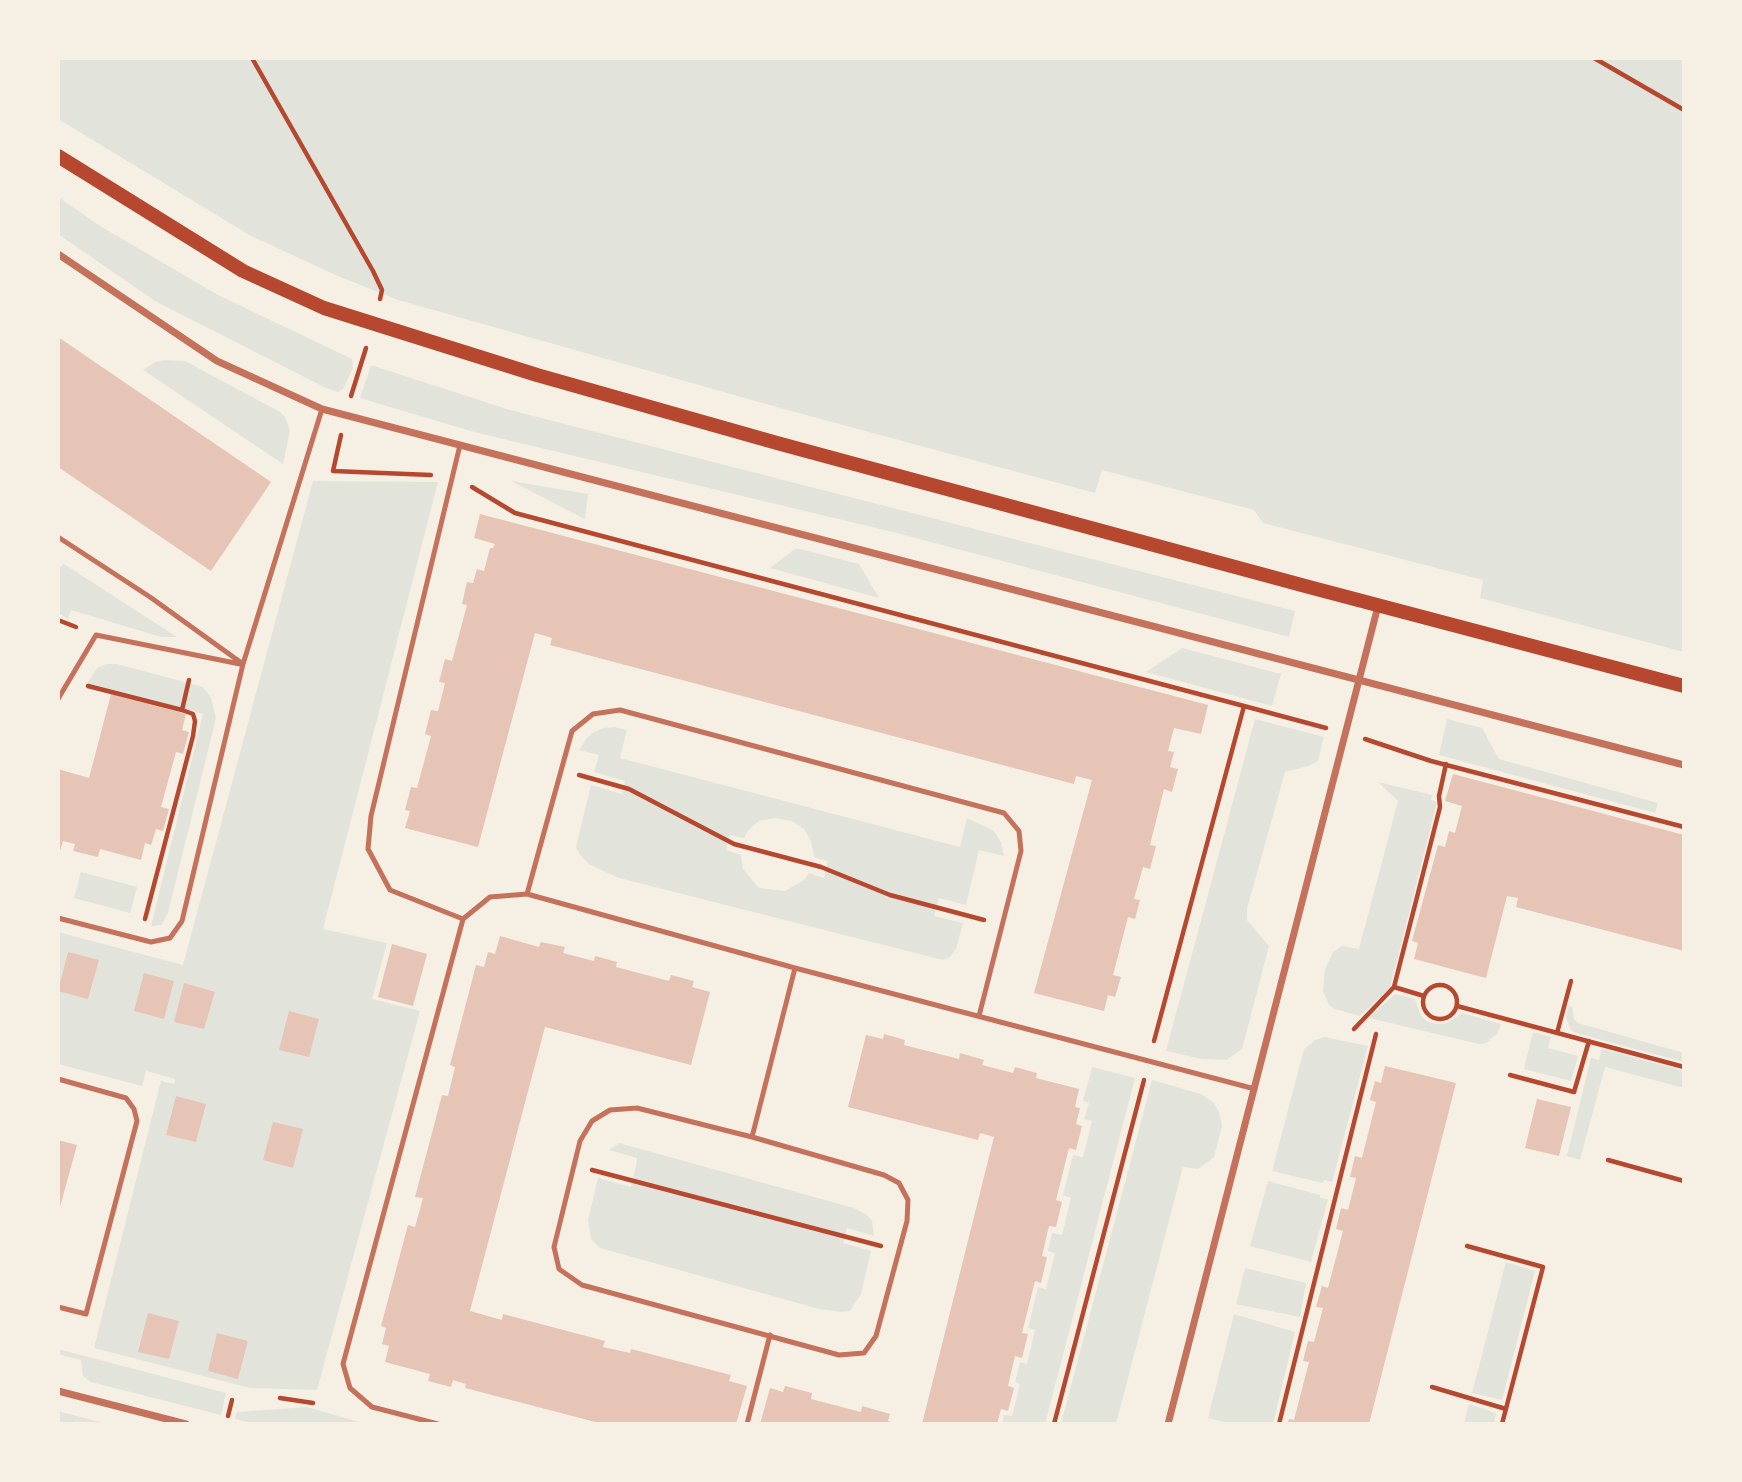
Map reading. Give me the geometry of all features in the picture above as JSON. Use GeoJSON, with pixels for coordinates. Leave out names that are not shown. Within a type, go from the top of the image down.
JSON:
{"type":"FeatureCollection","features":[{"type":"Feature","properties":{"kind":"main road"},"geometry":{"type":"LineString","coordinates":[[58,156],[243,271],[324,308],[537,375],[764,439],[1684,686]]}},
{"type":"Feature","properties":{"kind":"street"},"geometry":{"type":"LineString","coordinates":[[58,254],[217,361],[322,409],[1684,765]]}},
{"type":"Feature","properties":{"kind":"street"},"geometry":{"type":"LineString","coordinates":[[1168,1424],[1378,606]]}},
{"type":"Feature","properties":{"kind":"street"},"geometry":{"type":"LineString","coordinates":[[58,1391],[186,1424]]}},
{"type":"Feature","properties":{"kind":"lane"},"geometry":{"type":"LineString","coordinates":[[58,918],[151,942],[170,938],[182,921],[243,664],[322,409]]}},
{"type":"Feature","properties":{"kind":"lane"},"geometry":{"type":"LineString","coordinates":[[460,445],[371,816],[368,849],[390,890],[463,919]]}},
{"type":"Feature","properties":{"kind":"lane"},"geometry":{"type":"LineString","coordinates":[[58,537],[150,597],[243,664]]}},
{"type":"Feature","properties":{"kind":"lane"},"geometry":{"type":"LineString","coordinates":[[58,699],[96,635],[243,664]]}},
{"type":"Feature","properties":{"kind":"lane"},"geometry":{"type":"LineString","coordinates":[[527,894],[572,731],[593,714],[620,710],[1004,813],[1019,831],[1021,851],[978,1016]]}},
{"type":"Feature","properties":{"kind":"lane"},"geometry":{"type":"LineString","coordinates":[[438,1424],[372,1407],[350,1388],[343,1364],[463,919],[490,897],[527,894],[795,968],[1255,1089]]}},
{"type":"Feature","properties":{"kind":"lane"},"geometry":{"type":"LineString","coordinates":[[752,1137],[795,968]]}},
{"type":"Feature","properties":{"kind":"lane"},"geometry":{"type":"LineString","coordinates":[[58,1079],[126,1098],[135,1109],[136,1121],[86,1314],[58,1307]]}},
{"type":"Feature","properties":{"kind":"lane"},"geometry":{"type":"LineString","coordinates":[[637,1108],[752,1137],[884,1175],[899,1183],[908,1200],[907,1221],[876,1336],[864,1353],[839,1355],[582,1285],[559,1269],[554,1247],[574,1165],[580,1141],[592,1121],[610,1110],[637,1108]]}},
{"type":"Feature","properties":{"kind":"lane"},"geometry":{"type":"LineString","coordinates":[[747,1424],[769,1335]]}},
{"type":"Feature","properties":{"kind":"path"},"geometry":{"type":"LineString","coordinates":[[1594,58],[1684,110]]}},
{"type":"Feature","properties":{"kind":"path"},"geometry":{"type":"LineString","coordinates":[[453,476],[515,513],[1244,706]]}},
{"type":"Feature","properties":{"kind":"path"},"geometry":{"type":"LineString","coordinates":[[182,710],[189,680]]}},
{"type":"Feature","properties":{"kind":"path"},"geometry":{"type":"LineString","coordinates":[[68,681],[182,710],[193,714],[195,721],[140,941]]}},
{"type":"Feature","properties":{"kind":"path"},"geometry":{"type":"LineString","coordinates":[[1354,1029],[1394,987],[1440,807],[1439,796],[1446,764]]}},
{"type":"Feature","properties":{"kind":"path"},"geometry":{"type":"LineString","coordinates":[[562,770],[629,789],[734,844],[821,867],[890,895],[1002,925]]}},
{"type":"Feature","properties":{"kind":"path"},"geometry":{"type":"LineString","coordinates":[[1557,1032],[1571,981]]}},
{"type":"Feature","properties":{"kind":"path"},"geometry":{"type":"LineString","coordinates":[[1448,986],[1455,995],[1457,1006],[1446,1017],[1435,1018],[1426,1012],[1424,996],[1432,987],[1448,986]]}},
{"type":"Feature","properties":{"kind":"path"},"geometry":{"type":"LineString","coordinates":[[1394,987],[1424,996]]}},
{"type":"Feature","properties":{"kind":"path"},"geometry":{"type":"LineString","coordinates":[[1457,1006],[1684,1067]]}},
{"type":"Feature","properties":{"kind":"path"},"geometry":{"type":"LineString","coordinates":[[1279,1424],[1376,1034]]}},
{"type":"Feature","properties":{"kind":"path"},"geometry":{"type":"LineString","coordinates":[[1510,1075],[1574,1092],[1589,1041]]}},
{"type":"Feature","properties":{"kind":"path"},"geometry":{"type":"LineString","coordinates":[[1608,1160],[1684,1181]]}},
{"type":"Feature","properties":{"kind":"path"},"geometry":{"type":"LineString","coordinates":[[574,1165],[899,1251]]}},
{"type":"Feature","properties":{"kind":"path"},"geometry":{"type":"LineString","coordinates":[[1467,1246],[1543,1267],[1502,1424]]}},
{"type":"Feature","properties":{"kind":"path"},"geometry":{"type":"LineString","coordinates":[[1432,1387],[1507,1409]]}},
{"type":"Feature","properties":{"kind":"path"},"geometry":{"type":"LineString","coordinates":[[280,1398],[313,1403]]}},
{"type":"Feature","properties":{"kind":"path"},"geometry":{"type":"LineString","coordinates":[[228,1416],[232,1400]]}},
{"type":"Feature","properties":{"kind":"shaded area"},"geometry":{"type":"Polygon","coordinates":[[[58,58],[1684,58],[1684,652],[1480,598],[1483,580],[1263,523],[1254,510],[1102,470],[1095,493],[780,408],[398,300],[251,236],[58,119],[58,58]]]}},
{"type":"Feature","properties":{"kind":"shaded area"},"geometry":{"type":"Polygon","coordinates":[[[58,197],[100,226],[218,295],[352,359],[353,368],[343,389],[338,392],[324,387],[155,301],[58,234],[58,197]]]}},
{"type":"Feature","properties":{"kind":"shaded area"},"geometry":{"type":"Polygon","coordinates":[[[164,360],[185,361],[280,412],[290,431],[283,464],[143,370],[164,360]]]}},
{"type":"Feature","properties":{"kind":"shaded area"},"geometry":{"type":"Polygon","coordinates":[[[371,365],[510,410],[1295,611],[1289,637],[893,532],[474,432],[360,398],[371,365]]]}},
{"type":"Feature","properties":{"kind":"shaded area"},"geometry":{"type":"Polygon","coordinates":[[[313,481],[438,482],[323,929],[387,943],[372,999],[420,1011],[317,1390],[250,1388],[94,1348],[161,1081],[174,1084],[175,1079],[146,1071],[142,1086],[58,1064],[58,932],[183,965],[313,481]]]}},
{"type":"Feature","properties":{"kind":"shaded area"},"geometry":{"type":"Polygon","coordinates":[[[511,481],[588,494],[585,519],[511,481]]]}},
{"type":"Feature","properties":{"kind":"shaded area"},"geometry":{"type":"Polygon","coordinates":[[[796,548],[859,564],[879,598],[770,568],[796,548]]]}},
{"type":"Feature","properties":{"kind":"shaded area"},"geometry":{"type":"Polygon","coordinates":[[[64,564],[177,637],[161,637],[71,610],[68,619],[58,613],[58,569],[64,564]]]}},
{"type":"Feature","properties":{"kind":"shaded area"},"geometry":{"type":"Polygon","coordinates":[[[1182,648],[1281,674],[1272,706],[1146,672],[1182,648]]]}},
{"type":"Feature","properties":{"kind":"shaded area"},"geometry":{"type":"Polygon","coordinates":[[[106,664],[117,664],[203,687],[211,698],[216,718],[168,913],[162,925],[151,926],[203,714],[87,684],[97,668],[106,664]]]}},
{"type":"Feature","properties":{"kind":"shaded area"},"geometry":{"type":"Polygon","coordinates":[[[1255,719],[1324,737],[1318,761],[1285,772],[1247,909],[1247,920],[1269,946],[1242,1049],[1226,1060],[1202,1059],[1166,1051],[1255,719]]]}},
{"type":"Feature","properties":{"kind":"shaded area"},"geometry":{"type":"Polygon","coordinates":[[[1447,719],[1482,728],[1499,759],[1658,803],[1655,813],[1439,755],[1447,719]]]}},
{"type":"Feature","properties":{"kind":"shaded area"},"geometry":{"type":"Polygon","coordinates":[[[604,728],[627,730],[620,758],[960,847],[967,818],[994,831],[1001,842],[1004,856],[979,850],[966,905],[939,898],[934,916],[963,923],[956,949],[950,957],[943,960],[619,878],[590,865],[576,847],[591,785],[622,794],[625,781],[594,772],[599,755],[579,750],[587,738],[604,728]],[[775,818],[759,821],[748,830],[744,838],[730,835],[726,850],[741,855],[743,869],[759,888],[785,891],[804,880],[809,873],[824,878],[828,861],[814,857],[811,841],[804,829],[792,821],[775,818]]]}},
{"type":"Feature","properties":{"kind":"shaded area"},"geometry":{"type":"Polygon","coordinates":[[[1378,782],[1432,795],[1431,800],[1437,802],[1390,988],[1360,1016],[1329,1005],[1323,991],[1325,969],[1333,952],[1342,946],[1359,949],[1398,801],[1378,782]]]}},
{"type":"Feature","properties":{"kind":"shaded area"},"geometry":{"type":"Polygon","coordinates":[[[81,872],[137,887],[130,913],[74,898],[81,872]]]}},
{"type":"Feature","properties":{"kind":"shaded area"},"geometry":{"type":"Polygon","coordinates":[[[1395,994],[1415,999],[1421,1016],[1428,1022],[1447,1023],[1462,1013],[1501,1024],[1498,1033],[1486,1043],[1479,1044],[1369,1018],[1395,994]]]}},
{"type":"Feature","properties":{"kind":"shaded area"},"geometry":{"type":"Polygon","coordinates":[[[1568,1005],[1572,1007],[1574,1019],[1578,1023],[1684,1053],[1684,1062],[1576,1033],[1571,1030],[1566,1018],[1568,1005]]]}},
{"type":"Feature","properties":{"kind":"shaded area"},"geometry":{"type":"Polygon","coordinates":[[[1533,1032],[1551,1037],[1548,1048],[1578,1056],[1571,1081],[1524,1069],[1533,1032]]]}},
{"type":"Feature","properties":{"kind":"shaded area"},"geometry":{"type":"Polygon","coordinates":[[[1324,1037],[1368,1046],[1332,1182],[1324,1180],[1323,1183],[1272,1171],[1304,1049],[1324,1037]]]}},
{"type":"Feature","properties":{"kind":"shaded area"},"geometry":{"type":"Polygon","coordinates":[[[1602,1049],[1684,1071],[1684,1088],[1605,1067],[1580,1160],[1567,1156],[1591,1058],[1599,1060],[1602,1049]]]}},
{"type":"Feature","properties":{"kind":"shaded area"},"geometry":{"type":"Polygon","coordinates":[[[1092,1067],[1135,1078],[1045,1424],[1002,1424],[1004,1415],[1012,1416],[1020,1384],[1015,1382],[1020,1362],[1027,1364],[1035,1330],[1028,1328],[1038,1287],[1046,1289],[1055,1253],[1048,1251],[1052,1233],[1062,1235],[1071,1198],[1063,1195],[1073,1155],[1083,1157],[1092,1121],[1084,1119],[1089,1103],[1083,1101],[1092,1067]]]}},
{"type":"Feature","properties":{"kind":"shaded area"},"geometry":{"type":"Polygon","coordinates":[[[1152,1080],[1201,1094],[1213,1102],[1219,1112],[1222,1126],[1214,1157],[1198,1169],[1183,1167],[1116,1424],[1061,1424],[1152,1080]]]}},
{"type":"Feature","properties":{"kind":"shaded area"},"geometry":{"type":"Polygon","coordinates":[[[619,1143],[854,1208],[867,1215],[872,1221],[874,1236],[847,1228],[843,1243],[871,1251],[861,1294],[850,1311],[819,1309],[600,1248],[591,1239],[588,1220],[598,1178],[631,1187],[636,1166],[637,1158],[609,1150],[619,1143]]]}},
{"type":"Feature","properties":{"kind":"shaded area"},"geometry":{"type":"Polygon","coordinates":[[[1268,1181],[1328,1199],[1311,1262],[1250,1246],[1268,1181]]]}},
{"type":"Feature","properties":{"kind":"shaded area"},"geometry":{"type":"Polygon","coordinates":[[[1506,1262],[1535,1271],[1502,1400],[1472,1393],[1506,1262]]]}},
{"type":"Feature","properties":{"kind":"shaded area"},"geometry":{"type":"Polygon","coordinates":[[[1245,1268],[1306,1283],[1300,1317],[1236,1304],[1245,1268]]]}},
{"type":"Feature","properties":{"kind":"shaded area"},"geometry":{"type":"Polygon","coordinates":[[[1234,1314],[1295,1332],[1273,1424],[1231,1424],[1208,1418],[1234,1314]]]}},
{"type":"Feature","properties":{"kind":"shaded area"},"geometry":{"type":"Polygon","coordinates":[[[58,1349],[226,1393],[221,1415],[91,1382],[83,1376],[81,1360],[58,1354],[58,1349]]]}},
{"type":"Feature","properties":{"kind":"shaded area"},"geometry":{"type":"Polygon","coordinates":[[[1469,1404],[1496,1413],[1494,1424],[1464,1424],[1469,1404]]]}},
{"type":"Feature","properties":{"kind":"shaded area"},"geometry":{"type":"Polygon","coordinates":[[[307,1407],[366,1424],[255,1424],[235,1419],[237,1412],[307,1407]]]}},
{"type":"Feature","properties":{"kind":"shaded area"},"geometry":{"type":"Polygon","coordinates":[[[58,1411],[107,1424],[58,1424],[58,1411]]]}},
{"type":"Feature","properties":{"kind":"building"},"geometry":{"type":"Polygon","coordinates":[[[58,337],[271,482],[211,571],[58,467],[58,337]]]}},
{"type":"Feature","properties":{"kind":"building"},"geometry":{"type":"Polygon","coordinates":[[[480,514],[1208,705],[1201,734],[1174,728],[1168,751],[1174,752],[1170,767],[1178,769],[1172,792],[1164,789],[1150,845],[1156,846],[1150,869],[1143,867],[1134,899],[1140,900],[1135,919],[1128,917],[1113,975],[1121,977],[1115,997],[1108,995],[1104,1011],[1034,993],[1092,780],[1076,776],[1074,784],[550,645],[552,638],[535,633],[478,847],[405,828],[410,811],[405,810],[411,787],[417,788],[431,736],[425,734],[431,710],[438,711],[445,683],[439,682],[445,659],[452,661],[467,605],[462,604],[467,582],[473,583],[477,569],[484,571],[490,548],[495,544],[474,538],[480,514]]]}},
{"type":"Feature","properties":{"kind":"building"},"geometry":{"type":"Polygon","coordinates":[[[111,694],[186,714],[182,730],[189,732],[183,754],[176,752],[161,807],[169,809],[163,831],[156,829],[151,845],[145,843],[141,860],[100,849],[98,857],[73,851],[75,844],[63,841],[58,857],[58,769],[89,778],[111,694]]]}},
{"type":"Feature","properties":{"kind":"building"},"geometry":{"type":"Polygon","coordinates":[[[1453,774],[1684,835],[1684,951],[1516,907],[1518,898],[1507,896],[1486,978],[1414,959],[1418,943],[1412,941],[1438,845],[1445,847],[1449,831],[1455,833],[1462,806],[1445,801],[1453,774]]]}},
{"type":"Feature","properties":{"kind":"building"},"geometry":{"type":"Polygon","coordinates":[[[500,936],[539,947],[541,942],[565,947],[563,953],[594,961],[595,956],[617,962],[616,967],[669,981],[671,975],[694,981],[692,987],[710,992],[691,1065],[545,1027],[470,1311],[502,1320],[503,1314],[605,1341],[603,1347],[630,1353],[631,1349],[731,1375],[729,1381],[747,1386],[736,1424],[603,1424],[465,1388],[466,1384],[453,1380],[451,1387],[428,1381],[430,1374],[385,1362],[389,1346],[382,1344],[386,1328],[381,1326],[408,1225],[415,1227],[423,1198],[415,1197],[442,1095],[448,1096],[455,1067],[450,1065],[476,965],[484,967],[488,952],[495,954],[500,936]]]}},
{"type":"Feature","properties":{"kind":"building"},"geometry":{"type":"Polygon","coordinates":[[[392,944],[427,954],[413,1006],[378,997],[392,944]]]}},
{"type":"Feature","properties":{"kind":"building"},"geometry":{"type":"Polygon","coordinates":[[[68,952],[99,960],[88,999],[58,991],[68,952]]]}},
{"type":"Feature","properties":{"kind":"building"},"geometry":{"type":"Polygon","coordinates":[[[144,973],[174,981],[164,1019],[134,1011],[144,973]]]}},
{"type":"Feature","properties":{"kind":"building"},"geometry":{"type":"Polygon","coordinates":[[[184,983],[215,992],[204,1029],[174,1022],[184,983]]]}},
{"type":"Feature","properties":{"kind":"building"},"geometry":{"type":"Polygon","coordinates":[[[289,1011],[319,1019],[309,1057],[279,1050],[289,1011]]]}},
{"type":"Feature","properties":{"kind":"building"},"geometry":{"type":"Polygon","coordinates":[[[884,1034],[905,1040],[904,1045],[959,1059],[960,1053],[984,1060],[982,1065],[1013,1073],[1015,1067],[1037,1073],[1036,1078],[1079,1089],[1075,1107],[1080,1108],[1076,1124],[1082,1126],[1076,1150],[1069,1148],[1056,1200],[1062,1202],[1056,1227],[1049,1226],[1042,1256],[1047,1257],[1041,1283],[1035,1281],[1022,1333],[1028,1334],[1022,1358],[1015,1356],[1008,1386],[1014,1388],[1008,1411],[1001,1409],[997,1424],[922,1424],[994,1137],[980,1133],[978,1140],[848,1107],[866,1035],[883,1039],[884,1034]]]}},
{"type":"Feature","properties":{"kind":"building"},"geometry":{"type":"Polygon","coordinates":[[[1385,1066],[1456,1083],[1369,1424],[1287,1424],[1289,1419],[1294,1420],[1309,1362],[1303,1361],[1308,1341],[1314,1342],[1323,1308],[1316,1307],[1322,1286],[1328,1288],[1343,1231],[1336,1229],[1341,1208],[1348,1210],[1356,1178],[1350,1177],[1355,1156],[1362,1158],[1376,1102],[1370,1100],[1375,1081],[1381,1083],[1385,1066]]]}},
{"type":"Feature","properties":{"kind":"building"},"geometry":{"type":"Polygon","coordinates":[[[176,1096],[206,1104],[196,1142],[166,1135],[176,1096]]]}},
{"type":"Feature","properties":{"kind":"building"},"geometry":{"type":"Polygon","coordinates":[[[1537,1099],[1571,1107],[1559,1156],[1525,1148],[1537,1099]]]}},
{"type":"Feature","properties":{"kind":"building"},"geometry":{"type":"Polygon","coordinates":[[[273,1122],[303,1129],[293,1168],[263,1160],[273,1122]]]}},
{"type":"Feature","properties":{"kind":"building"},"geometry":{"type":"Polygon","coordinates":[[[58,1140],[77,1145],[60,1207],[58,1206],[58,1140]]]}},
{"type":"Feature","properties":{"kind":"building"},"geometry":{"type":"Polygon","coordinates":[[[148,1313],[179,1321],[169,1359],[138,1352],[148,1313]]]}},
{"type":"Feature","properties":{"kind":"building"},"geometry":{"type":"Polygon","coordinates":[[[217,1333],[248,1341],[238,1379],[208,1371],[217,1333]]]}},
{"type":"Feature","properties":{"kind":"building"},"geometry":{"type":"Polygon","coordinates":[[[785,1386],[812,1393],[811,1399],[861,1412],[862,1406],[890,1414],[888,1421],[896,1424],[760,1424],[770,1388],[783,1392],[785,1386]]]}}]}
